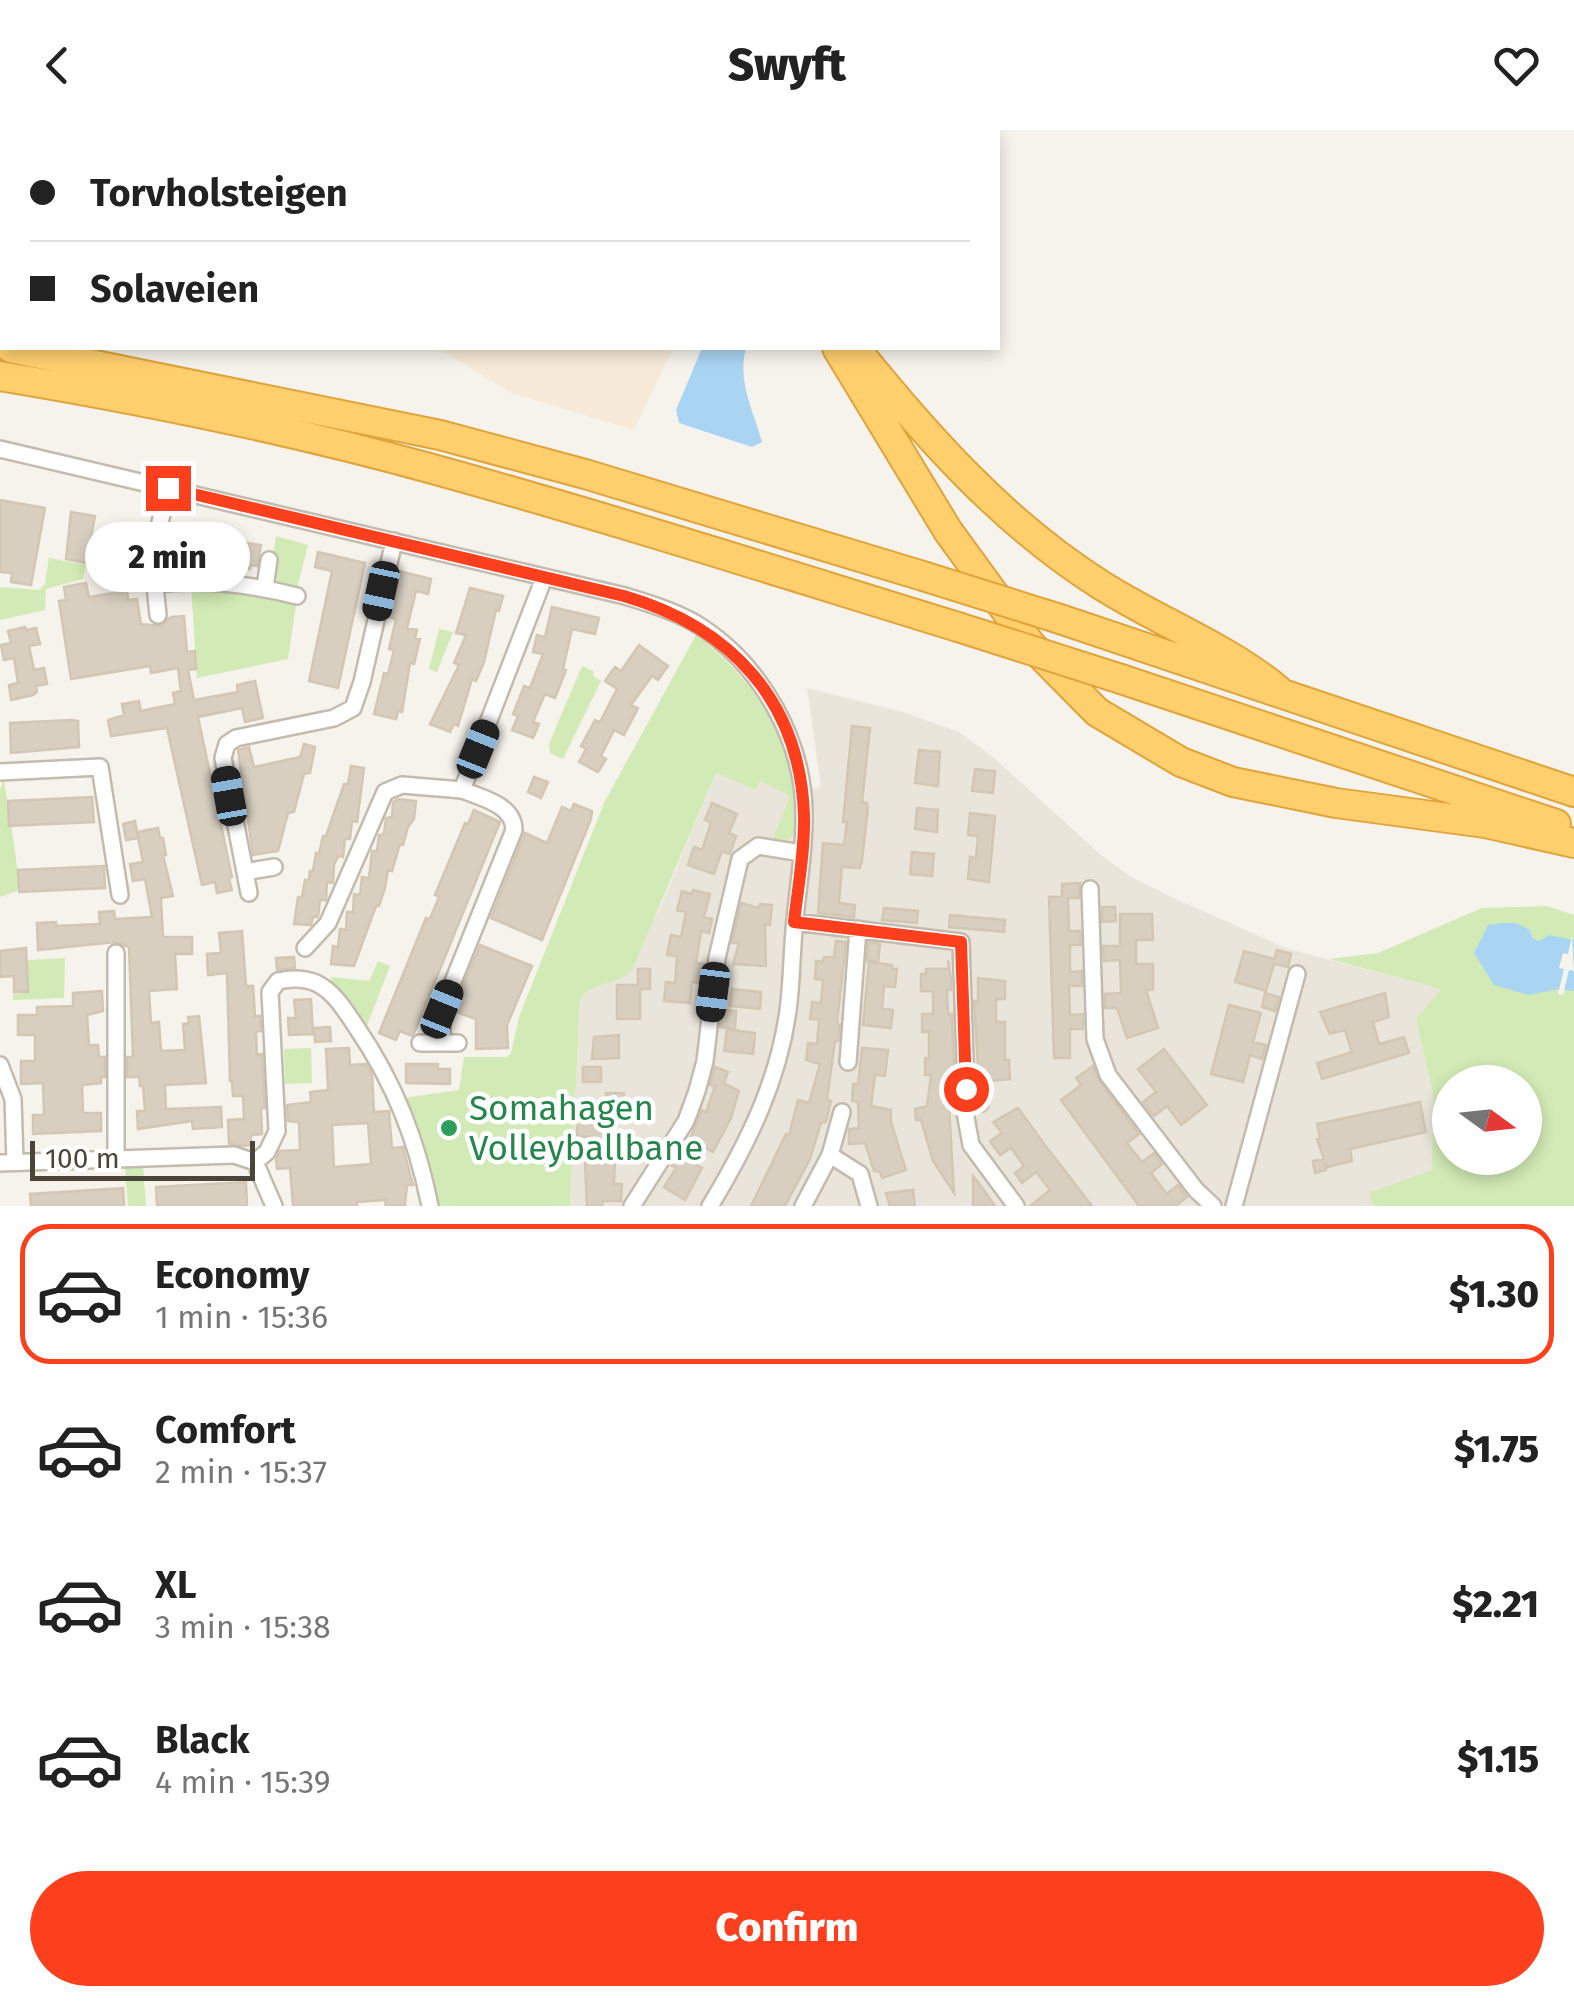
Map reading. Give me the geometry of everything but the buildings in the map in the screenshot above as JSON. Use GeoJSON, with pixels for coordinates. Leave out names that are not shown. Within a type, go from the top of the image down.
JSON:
{"type":"FeatureCollection","features":[{"type":"Feature","properties":{"kind":"highway"},"geometry":{"type":"LineString","coordinates":[[21,350],[440,435],[585,474],[1057,618],[1574,792]]}},
{"type":"Feature","properties":{"kind":"highway"},"geometry":{"type":"LineString","coordinates":[[845,350],[983,492],[1040,542],[1161,622],[1250,666],[1278,690]]}},
{"type":"Feature","properties":{"kind":"highway"},"geometry":{"type":"LineString","coordinates":[[845,350],[948,531],[1031,645],[1097,712],[1181,762],[1233,782],[1336,803],[1485,822],[1574,844]]}},
{"type":"Feature","properties":{"kind":"highway"},"geometry":{"type":"LineString","coordinates":[[0,376],[185,410],[425,467],[584,512],[1121,679],[1574,830]]}},
{"type":"Feature","properties":{"kind":"highway"},"geometry":{"type":"LineString","coordinates":[[0,388],[20,391],[48,384]]}},
{"type":"Feature","properties":{"kind":"street"},"geometry":{"type":"LineString","coordinates":[[0,449],[650,603],[716,637],[746,667],[789,734],[798,765],[804,820],[802,853],[789,1006],[768,1092],[738,1160],[710,1206]]}},
{"type":"Feature","properties":{"kind":"street"},"geometry":{"type":"LineString","coordinates":[[158,615],[152,558],[168,488]]}},
{"type":"Feature","properties":{"kind":"street"},"geometry":{"type":"LineString","coordinates":[[249,893],[222,758],[227,744],[236,738],[334,718],[352,708],[362,682],[394,541]]}},
{"type":"Feature","properties":{"kind":"street"},"geometry":{"type":"LineString","coordinates":[[265,588],[269,560]]}},
{"type":"Feature","properties":{"kind":"street"},"geometry":{"type":"LineString","coordinates":[[462,790],[544,578]]}},
{"type":"Feature","properties":{"kind":"street"},"geometry":{"type":"LineString","coordinates":[[154,584],[188,580],[265,588],[298,596]]}},
{"type":"Feature","properties":{"kind":"street"},"geometry":{"type":"LineString","coordinates":[[0,772],[100,767],[120,895]]}},
{"type":"Feature","properties":{"kind":"street"},"geometry":{"type":"LineString","coordinates":[[306,948],[328,923],[385,792],[402,785],[462,790],[509,812],[514,830],[442,1009],[450,1042],[420,1043]]}},
{"type":"Feature","properties":{"kind":"street"},"geometry":{"type":"LineString","coordinates":[[632,1206],[686,1121],[697,1091],[705,1060],[717,958],[740,859],[758,846],[802,853]]}},
{"type":"Feature","properties":{"kind":"street"},"geometry":{"type":"LineString","coordinates":[[244,872],[274,867]]}},
{"type":"Feature","properties":{"kind":"street"},"geometry":{"type":"LineString","coordinates":[[1090,889],[1094,1039],[1098,1056],[1108,1075],[1196,1190],[1213,1206]]}},
{"type":"Feature","properties":{"kind":"street"},"geometry":{"type":"LineString","coordinates":[[794,922],[961,942],[966,1089]]}},
{"type":"Feature","properties":{"kind":"street"},"geometry":{"type":"LineString","coordinates":[[848,1062],[858,929]]}},
{"type":"Feature","properties":{"kind":"street"},"geometry":{"type":"LineString","coordinates":[[116,953],[116,1159]]}},
{"type":"Feature","properties":{"kind":"street"},"geometry":{"type":"LineString","coordinates":[[1234,1206],[1297,974]]}},
{"type":"Feature","properties":{"kind":"street"},"geometry":{"type":"LineString","coordinates":[[255,1162],[267,1152],[277,1131],[270,992],[278,980],[307,980],[332,994],[383,1070],[411,1130],[430,1206]]}},
{"type":"Feature","properties":{"kind":"street"},"geometry":{"type":"LineString","coordinates":[[0,1064],[13,1099],[7,1163],[234,1155],[255,1162],[274,1206]]}},
{"type":"Feature","properties":{"kind":"street"},"geometry":{"type":"LineString","coordinates":[[803,1206],[830,1155],[842,1112]]}},
{"type":"Feature","properties":{"kind":"street"},"geometry":{"type":"LineString","coordinates":[[965,1112],[971,1145],[1016,1206]]}},
{"type":"Feature","properties":{"kind":"street"},"geometry":{"type":"LineString","coordinates":[[830,1155],[860,1174],[870,1206]]}},
{"type":"Feature","properties":{"kind":"shaded area"},"geometry":{"type":"Polygon","coordinates":[[[442,350],[672,350],[634,430],[511,393],[442,350]]]}},
{"type":"Feature","properties":{"kind":"shaded area"},"geometry":{"type":"Polygon","coordinates":[[[807,688],[903,712],[959,732],[993,757],[1101,855],[1131,877],[1176,899],[1288,949],[1442,989],[1416,1019],[1432,1090],[1432,1171],[1370,1193],[1374,1206],[570,1206],[580,1000],[585,991],[624,977],[661,906],[716,773],[756,790],[760,781],[790,796],[821,787],[807,688]]]}},
{"type":"Feature","properties":{"kind":"green space"},"geometry":{"type":"Polygon","coordinates":[[[276,536],[308,545],[296,592],[274,578],[276,536]]]}},
{"type":"Feature","properties":{"kind":"green space"},"geometry":{"type":"Polygon","coordinates":[[[49,558],[86,565],[83,579],[46,589],[45,610],[0,620],[0,587],[39,590],[45,584],[49,558]]]}},
{"type":"Feature","properties":{"kind":"green space"},"geometry":{"type":"Polygon","coordinates":[[[191,586],[297,599],[288,659],[197,678],[191,586]]]}},
{"type":"Feature","properties":{"kind":"green space"},"geometry":{"type":"Polygon","coordinates":[[[439,629],[453,632],[437,672],[429,669],[439,629]]]}},
{"type":"Feature","properties":{"kind":"green space"},"geometry":{"type":"Polygon","coordinates":[[[696,635],[740,676],[772,721],[791,773],[794,833],[787,841],[776,842],[774,837],[790,796],[760,781],[756,790],[716,773],[633,968],[624,977],[586,991],[580,1000],[570,1206],[436,1206],[413,1120],[403,1098],[459,1090],[464,1057],[507,1057],[511,1053],[519,1017],[604,803],[696,635]]]}},
{"type":"Feature","properties":{"kind":"green space"},"geometry":{"type":"Polygon","coordinates":[[[582,666],[601,681],[563,759],[550,753],[549,744],[582,666]]]}},
{"type":"Feature","properties":{"kind":"green space"},"geometry":{"type":"Polygon","coordinates":[[[4,779],[18,883],[17,891],[0,897],[0,790],[4,779]]]}},
{"type":"Feature","properties":{"kind":"green space"},"geometry":{"type":"Polygon","coordinates":[[[1547,906],[1574,915],[1574,1206],[1374,1206],[1369,1193],[1432,1170],[1432,1175],[1542,1175],[1542,1065],[1432,1065],[1432,1090],[1416,1019],[1441,989],[1329,959],[1378,953],[1482,908],[1547,906]]]}},
{"type":"Feature","properties":{"kind":"green space"},"geometry":{"type":"Polygon","coordinates":[[[65,958],[64,998],[13,1000],[13,994],[28,993],[27,960],[65,958]]]}},
{"type":"Feature","properties":{"kind":"green space"},"geometry":{"type":"Polygon","coordinates":[[[378,961],[390,966],[365,1031],[332,990],[331,977],[369,981],[378,961]]]}},
{"type":"Feature","properties":{"kind":"green space"},"geometry":{"type":"Polygon","coordinates":[[[311,1048],[312,1083],[285,1084],[284,1049],[311,1048]]]}},
{"type":"Feature","properties":{"kind":"green space"},"geometry":{"type":"Polygon","coordinates":[[[143,1165],[146,1206],[128,1206],[125,1166],[143,1165]]]}},
{"type":"Feature","properties":{"kind":"water"},"geometry":{"type":"Polygon","coordinates":[[[701,350],[746,350],[745,384],[762,442],[752,447],[679,423],[676,410],[701,350]]]}},
{"type":"Feature","properties":{"kind":"water"},"geometry":{"type":"Polygon","coordinates":[[[1516,923],[1530,930],[1532,938],[1539,941],[1549,935],[1574,940],[1574,991],[1558,989],[1529,995],[1494,985],[1474,953],[1488,925],[1516,923]]]}},
{"type":"Feature","properties":{"kind":"pier"},"geometry":{"type":"Polygon","coordinates":[[[1572,935],[1574,971],[1569,970],[1563,995],[1558,994],[1564,969],[1559,968],[1563,953],[1568,954],[1572,935]]]}},
{"type":"Feature","properties":{"kind":"place","name":"Somahagen Volleyballbane"},"geometry":{"type":"Point","coordinates":[449,1128]}},
{"type":"Feature","properties":{"kind":"route"},"geometry":{"type":"LineString","coordinates":[[168,488],[650,603],[716,637],[761,686],[789,734],[798,765],[804,820],[794,922],[961,942],[966,1089]]}}]}
